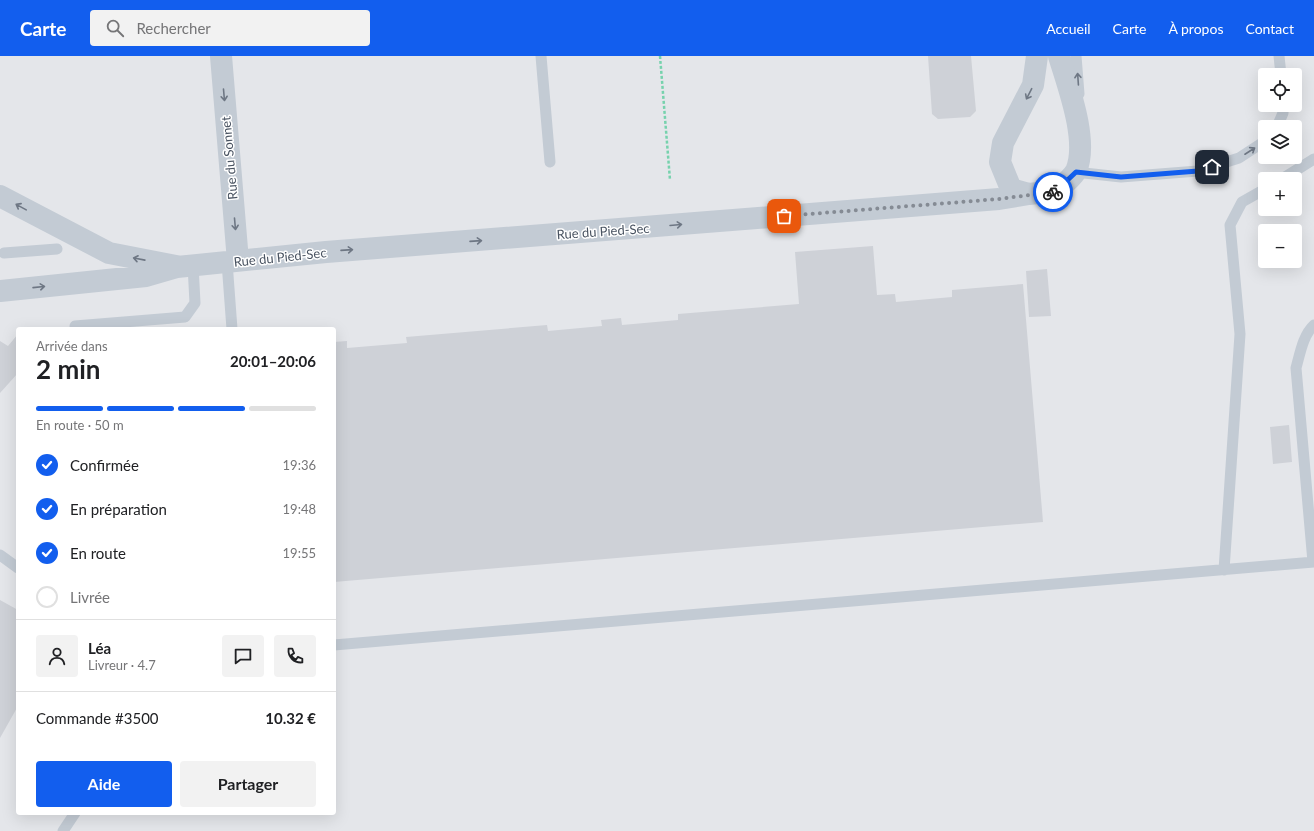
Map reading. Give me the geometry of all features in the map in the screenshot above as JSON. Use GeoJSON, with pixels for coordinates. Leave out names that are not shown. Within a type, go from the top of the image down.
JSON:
{"type":"FeatureCollection","features":[{"type":"Feature","properties":{"kind":"street","name":"Rue du Sonnet"},"geometry":{"type":"LineString","coordinates":[[221,56],[232,261]]}},
{"type":"Feature","properties":{"kind":"street"},"geometry":{"type":"LineString","coordinates":[[1028,194],[1011,189],[1000,162],[1003,143],[1033,85],[1036,56]]}},
{"type":"Feature","properties":{"kind":"street"},"geometry":{"type":"LineString","coordinates":[[1059,56],[1076,116],[1080,146],[1076,172]]}},
{"type":"Feature","properties":{"kind":"street","name":"Rue du Pied-Sec"},"geometry":{"type":"LineString","coordinates":[[185,266],[326,252],[991,200],[1056,191],[1076,172]]}},
{"type":"Feature","properties":{"kind":"street"},"geometry":{"type":"LineString","coordinates":[[0,196],[109,253],[185,266]]}},
{"type":"Feature","properties":{"kind":"street"},"geometry":{"type":"LineString","coordinates":[[0,291],[146,276],[185,266]]}},
{"type":"Feature","properties":{"kind":"lane"},"geometry":{"type":"LineString","coordinates":[[541,56],[550,162]]}},
{"type":"Feature","properties":{"kind":"lane"},"geometry":{"type":"LineString","coordinates":[[1076,56],[1080,146]]}},
{"type":"Feature","properties":{"kind":"lane"},"geometry":{"type":"LineString","coordinates":[[1279,56],[1280,68]]}},
{"type":"Feature","properties":{"kind":"lane"},"geometry":{"type":"LineString","coordinates":[[1076,172],[1121,177],[1198,171],[1239,158],[1258,145]]}},
{"type":"Feature","properties":{"kind":"lane"},"geometry":{"type":"LineString","coordinates":[[1294,172],[1314,160]]}},
{"type":"Feature","properties":{"kind":"lane"},"geometry":{"type":"LineString","coordinates":[[1224,570],[1240,334],[1230,225],[1242,202],[1258,193]]}},
{"type":"Feature","properties":{"kind":"lane"},"geometry":{"type":"LineString","coordinates":[[1,252],[56,248]]}},
{"type":"Feature","properties":{"kind":"lane"},"geometry":{"type":"LineString","coordinates":[[232,261],[232,327]]}},
{"type":"Feature","properties":{"kind":"lane"},"geometry":{"type":"LineString","coordinates":[[75,326],[185,317],[195,303],[185,266]]}},
{"type":"Feature","properties":{"kind":"lane"},"geometry":{"type":"LineString","coordinates":[[336,645],[1314,562],[1296,368],[1302,347],[1310,329],[1314,325]]}},
{"type":"Feature","properties":{"kind":"lane"},"geometry":{"type":"LineString","coordinates":[[0,555],[16,567]]}},
{"type":"Feature","properties":{"kind":"lane"},"geometry":{"type":"LineString","coordinates":[[63,831],[74,815]]}},
{"type":"Feature","properties":{"kind":"path"},"geometry":{"type":"LineString","coordinates":[[660,56],[670,180]]}},
{"type":"Feature","properties":{"kind":"shaded area"},"geometry":{"type":"Polygon","coordinates":[[[0,56],[1314,56],[1314,831],[0,831],[0,56]]]}},
{"type":"Feature","properties":{"kind":"building"},"geometry":{"type":"Polygon","coordinates":[[[928,56],[971,56],[976,111],[970,117],[938,119],[932,114],[928,56]]]}},
{"type":"Feature","properties":{"kind":"building"},"geometry":{"type":"Polygon","coordinates":[[[873,246],[877,295],[895,294],[896,302],[952,297],[952,290],[1023,284],[1043,522],[336,582],[336,342],[347,341],[347,348],[407,343],[406,337],[547,325],[548,331],[602,326],[601,320],[621,318],[622,325],[678,320],[678,314],[799,304],[795,252],[873,246]]]}},
{"type":"Feature","properties":{"kind":"building"},"geometry":{"type":"Polygon","coordinates":[[[1047,269],[1051,316],[1029,317],[1026,271],[1047,269]]]}},
{"type":"Feature","properties":{"kind":"building"},"geometry":{"type":"Polygon","coordinates":[[[16,336],[16,375],[0,393],[0,341],[8,346],[16,336]]]}},
{"type":"Feature","properties":{"kind":"building"},"geometry":{"type":"Polygon","coordinates":[[[1289,425],[1292,462],[1273,464],[1270,427],[1289,425]]]}},
{"type":"Feature","properties":{"kind":"building"},"geometry":{"type":"Polygon","coordinates":[[[0,600],[16,609],[16,710],[0,738],[0,600]]]}},
{"type":"Feature","properties":{"kind":"way so far"},"geometry":{"type":"LineString","coordinates":[[784,216],[999,199],[1028,194],[1053,192]]}},
{"type":"Feature","properties":{"kind":"route"},"geometry":{"type":"LineString","coordinates":[[1053,192],[1056,191],[1076,172],[1121,177],[1198,171],[1212,167]]}}]}
